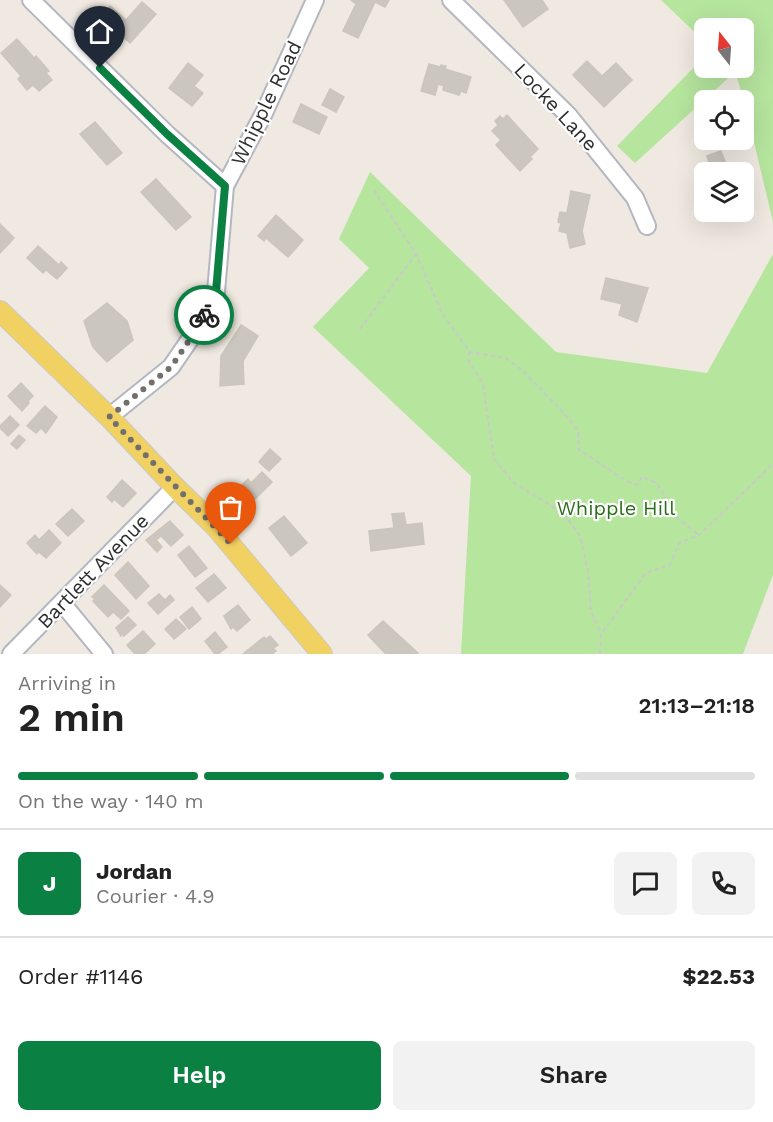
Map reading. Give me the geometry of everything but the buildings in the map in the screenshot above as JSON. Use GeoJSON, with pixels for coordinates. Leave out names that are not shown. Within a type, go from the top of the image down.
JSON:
{"type":"FeatureCollection","features":[{"type":"Feature","properties":{"kind":"main road"},"geometry":{"type":"LineString","coordinates":[[0,311],[109,417],[215,526],[322,654]]}},
{"type":"Feature","properties":{"kind":"street"},"geometry":{"type":"LineString","coordinates":[[31,0],[167,134],[225,186]]}},
{"type":"Feature","properties":{"kind":"street","name":"Whipple Road"},"geometry":{"type":"LineString","coordinates":[[109,417],[171,367],[195,332],[216,292],[225,186],[264,113],[315,0]]}},
{"type":"Feature","properties":{"kind":"street","name":"Locke Lane"},"geometry":{"type":"LineString","coordinates":[[451,0],[569,116],[635,198],[647,226]]}},
{"type":"Feature","properties":{"kind":"street","name":"Bartlett Avenue"},"geometry":{"type":"LineString","coordinates":[[11,654],[175,487]]}},
{"type":"Feature","properties":{"kind":"street"},"geometry":{"type":"LineString","coordinates":[[62,603],[104,654]]}},
{"type":"Feature","properties":{"kind":"path"},"geometry":{"type":"LineString","coordinates":[[374,190],[416,254],[442,314],[470,352],[506,358],[563,412],[578,430],[579,450],[598,461],[620,479],[637,485],[642,477],[657,483],[677,518],[699,535]]}},
{"type":"Feature","properties":{"kind":"path"},"geometry":{"type":"LineString","coordinates":[[360,329],[416,254]]}},
{"type":"Feature","properties":{"kind":"path"},"geometry":{"type":"LineString","coordinates":[[470,352],[468,360],[483,384],[494,459],[513,482],[564,514],[580,536],[588,571],[591,611],[601,634],[600,654]]}},
{"type":"Feature","properties":{"kind":"path"},"geometry":{"type":"LineString","coordinates":[[601,634],[646,573],[670,565],[679,543],[699,535],[773,464]]}},
{"type":"Feature","properties":{"kind":"green space"},"geometry":{"type":"Polygon","coordinates":[[[661,0],[773,0],[773,222],[754,142],[754,90],[741,90],[737,78],[754,78],[754,18],[694,18],[694,32],[661,0]]]}},
{"type":"Feature","properties":{"kind":"green space"},"geometry":{"type":"Polygon","coordinates":[[[694,67],[694,78],[728,78],[715,90],[694,90],[694,109],[635,163],[617,146],[694,67]]]}},
{"type":"Feature","properties":{"kind":"green space","name":"Whipple Hill"},"geometry":{"type":"Polygon","coordinates":[[[370,172],[556,352],[707,373],[773,254],[773,575],[743,654],[461,654],[471,476],[313,327],[369,268],[339,239],[370,172]]]}},
{"type":"Feature","properties":{"kind":"way so far"},"geometry":{"type":"LineString","coordinates":[[204,315],[171,367],[109,417],[231,544]]}},
{"type":"Feature","properties":{"kind":"route"},"geometry":{"type":"LineString","coordinates":[[100,68],[167,134],[225,186],[223,231],[216,292],[204,315]]}}]}
